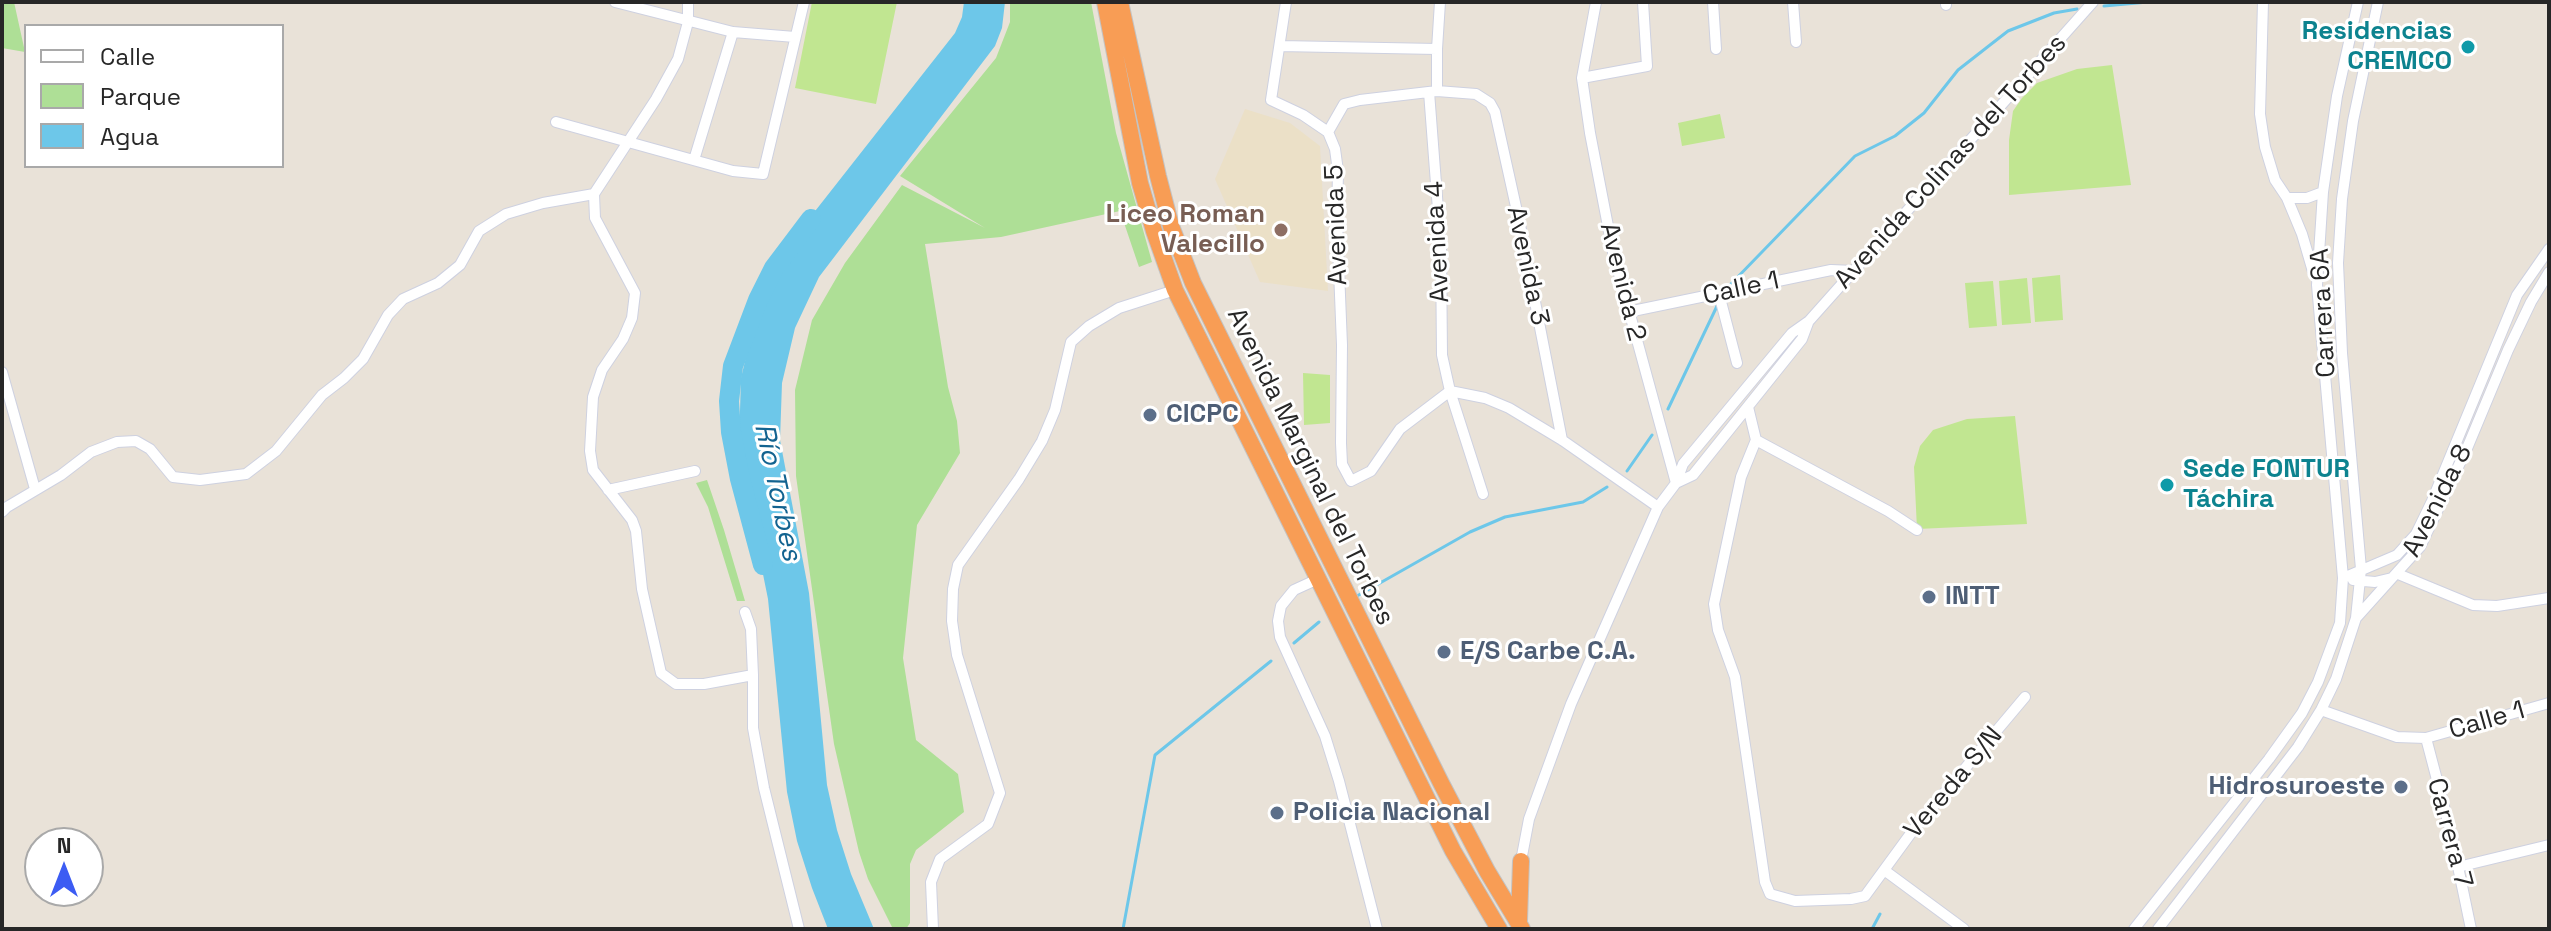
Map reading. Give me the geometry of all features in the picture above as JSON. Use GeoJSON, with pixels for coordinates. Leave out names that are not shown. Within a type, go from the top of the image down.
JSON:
{"type":"FeatureCollection","features":[{"type":"Feature","properties":{"kind":"highway","name":"Avenida Marginal del Torbes"},"geometry":{"type":"LineString","coordinates":[[1105,2],[1140,183],[1175,290],[1453,851],[1499,929]]}},
{"type":"Feature","properties":{"kind":"highway","name":"Avenida Marginal del Torbes"},"geometry":{"type":"LineString","coordinates":[[1120,2],[1158,176],[1193,283],[1334,571],[1487,871],[1520,926]]}},
{"type":"Feature","properties":{"kind":"highway"},"geometry":{"type":"LineString","coordinates":[[1318,579],[1334,571]]}},
{"type":"Feature","properties":{"kind":"highway"},"geometry":{"type":"LineString","coordinates":[[1487,871],[1499,874],[1514,869],[1521,861]]}},
{"type":"Feature","properties":{"kind":"highway"},"geometry":{"type":"LineString","coordinates":[[1520,926],[1521,861]]}},
{"type":"Feature","properties":{"kind":"street"},"geometry":{"type":"LineString","coordinates":[[615,2],[733,32],[795,37]]}},
{"type":"Feature","properties":{"kind":"street"},"geometry":{"type":"LineString","coordinates":[[688,2],[688,22],[678,59],[656,99],[594,194],[595,218],[635,293],[632,318],[623,339],[602,370],[593,397],[590,451],[593,470],[632,520],[636,531],[642,589],[661,673],[676,684],[704,684],[753,675]]}},
{"type":"Feature","properties":{"kind":"street"},"geometry":{"type":"LineString","coordinates":[[556,122],[733,171],[763,174],[804,2]]}},
{"type":"Feature","properties":{"kind":"street","name":"Avenida 5"},"geometry":{"type":"LineString","coordinates":[[1286,2],[1271,100],[1303,115],[1328,132],[1335,149],[1338,171],[1341,443],[1342,464],[1351,481],[1371,471],[1400,429],[1450,391]]}},
{"type":"Feature","properties":{"kind":"street","name":"Avenida 4"},"geometry":{"type":"LineString","coordinates":[[1440,2],[1433,92],[1441,249],[1442,355],[1450,391],[1483,494]]}},
{"type":"Feature","properties":{"kind":"street","name":"Avenida 2"},"geometry":{"type":"LineString","coordinates":[[1596,2],[1582,78],[1595,166],[1628,312],[1676,483]]}},
{"type":"Feature","properties":{"kind":"street"},"geometry":{"type":"LineString","coordinates":[[1582,78],[1647,66],[1643,2]]}},
{"type":"Feature","properties":{"kind":"street"},"geometry":{"type":"LineString","coordinates":[[1713,2],[1716,49]]}},
{"type":"Feature","properties":{"kind":"street"},"geometry":{"type":"LineString","coordinates":[[1793,2],[1796,42]]}},
{"type":"Feature","properties":{"kind":"street","name":"Avenida Colinas del Torbes"},"geometry":{"type":"LineString","coordinates":[[1521,861],[1529,819],[1571,704],[1658,507],[1676,483],[1683,464],[1792,333],[1809,321],[2093,2]]}},
{"type":"Feature","properties":{"kind":"street"},"geometry":{"type":"LineString","coordinates":[[2263,2],[2260,114],[2265,147],[2275,180],[2287,198],[2302,234],[2317,285]]}},
{"type":"Feature","properties":{"kind":"street","name":"Carrera 6A"},"geometry":{"type":"LineString","coordinates":[[2134,929],[2302,713],[2333,648],[2343,610],[2343,578],[2317,285],[2323,192],[2337,96],[2358,2]]}},
{"type":"Feature","properties":{"kind":"street","name":"Carrera 6A"},"geometry":{"type":"LineString","coordinates":[[2356,618],[2361,569],[2342,353],[2338,263],[2342,199],[2353,121],[2378,2]]}},
{"type":"Feature","properties":{"kind":"street"},"geometry":{"type":"LineString","coordinates":[[694,160],[733,32]]}},
{"type":"Feature","properties":{"kind":"street"},"geometry":{"type":"LineString","coordinates":[[1280,46],[1437,49]]}},
{"type":"Feature","properties":{"kind":"street"},"geometry":{"type":"LineString","coordinates":[[1328,132],[1344,104],[1433,92]]}},
{"type":"Feature","properties":{"kind":"street","name":"Avenida 3"},"geometry":{"type":"LineString","coordinates":[[1433,92],[1483,96],[1495,112],[1562,440]]}},
{"type":"Feature","properties":{"kind":"street"},"geometry":{"type":"LineString","coordinates":[[2287,198],[2307,198],[2323,192]]}},
{"type":"Feature","properties":{"kind":"street"},"geometry":{"type":"LineString","coordinates":[[2,512],[91,452],[117,442],[136,441],[150,449],[173,477],[200,480],[246,474],[276,451],[322,395],[363,359],[388,315],[403,299],[438,283],[460,265],[479,231],[506,214],[543,203],[594,194]]}},
{"type":"Feature","properties":{"kind":"street","name":"Avenida 8"},"geometry":{"type":"LineString","coordinates":[[2343,578],[2397,555],[2416,534],[2437,491],[2517,295],[2549,249]]}},
{"type":"Feature","properties":{"kind":"street","name":"Calle 1"},"geometry":{"type":"LineString","coordinates":[[1628,312],[1831,270],[1854,271]]}},
{"type":"Feature","properties":{"kind":"street","name":"Avenida 8"},"geometry":{"type":"LineString","coordinates":[[2343,578],[2360,582],[2395,576],[2420,547],[2508,350],[2549,272]]}},
{"type":"Feature","properties":{"kind":"street"},"geometry":{"type":"LineString","coordinates":[[933,929],[931,882],[940,859],[988,824],[1000,793],[957,655],[952,621],[953,589],[958,565],[1042,441],[1055,410],[1071,342],[1089,326],[1119,308],[1175,290]]}},
{"type":"Feature","properties":{"kind":"street"},"geometry":{"type":"LineString","coordinates":[[1719,294],[1737,363]]}},
{"type":"Feature","properties":{"kind":"street","name":"Avenida Colinas del Torbes"},"geometry":{"type":"LineString","coordinates":[[1676,483],[1693,475],[1802,339],[1809,321]]}},
{"type":"Feature","properties":{"kind":"street"},"geometry":{"type":"LineString","coordinates":[[2,372],[35,489]]}},
{"type":"Feature","properties":{"kind":"street"},"geometry":{"type":"LineString","coordinates":[[1450,391],[1497,403],[1562,440],[1658,507]]}},
{"type":"Feature","properties":{"kind":"street"},"geometry":{"type":"LineString","coordinates":[[1748,407],[1756,440],[1888,511],[1917,530]]}},
{"type":"Feature","properties":{"kind":"street","name":"Vereda S/N"},"geometry":{"type":"LineString","coordinates":[[1756,440],[1741,477],[1714,604],[1718,630],[1735,677],[1765,882],[1770,894],[1783,899],[1851,899],[1865,896],[1914,829],[2025,697]]}},
{"type":"Feature","properties":{"kind":"street"},"geometry":{"type":"LineString","coordinates":[[608,490],[695,471]]}},
{"type":"Feature","properties":{"kind":"street"},"geometry":{"type":"LineString","coordinates":[[2158,929],[2281,770],[2321,710],[2336,679],[2356,618],[2395,576],[2473,605],[2497,606],[2549,598]]}},
{"type":"Feature","properties":{"kind":"street"},"geometry":{"type":"LineString","coordinates":[[1318,579],[1294,590],[1281,606],[1278,621],[1280,637],[1330,751],[1377,929]]}},
{"type":"Feature","properties":{"kind":"street"},"geometry":{"type":"LineString","coordinates":[[745,612],[751,629],[753,728],[764,788],[799,929]]}},
{"type":"Feature","properties":{"kind":"street","name":"Calle 1"},"geometry":{"type":"LineString","coordinates":[[2426,738],[2549,703]]}},
{"type":"Feature","properties":{"kind":"street"},"geometry":{"type":"LineString","coordinates":[[2321,710],[2397,737],[2426,738]]}},
{"type":"Feature","properties":{"kind":"street","name":"Carrera 7"},"geometry":{"type":"LineString","coordinates":[[2426,738],[2469,907],[2471,929]]}},
{"type":"Feature","properties":{"kind":"street"},"geometry":{"type":"LineString","coordinates":[[2458,867],[2549,845]]}},
{"type":"Feature","properties":{"kind":"street"},"geometry":{"type":"LineString","coordinates":[[1884,870],[1964,929]]}},
{"type":"Feature","properties":{"kind":"shaded area","name":"Liceo Roman Valecillo"},"geometry":{"type":"Polygon","coordinates":[[[1245,109],[1290,123],[1320,146],[1328,291],[1260,282],[1215,179],[1245,109]]]}},
{"type":"Feature","properties":{"kind":"green space"},"geometry":{"type":"Polygon","coordinates":[[[2,2],[14,2],[24,52],[2,48],[2,2]]]}},
{"type":"Feature","properties":{"kind":"green space"},"geometry":{"type":"Polygon","coordinates":[[[812,2],[897,2],[876,104],[795,88],[812,2]]]}},
{"type":"Feature","properties":{"kind":"green space"},"geometry":{"type":"Polygon","coordinates":[[[1010,2],[1091,2],[1116,133],[1152,262],[1139,267],[1120,211],[1001,237],[925,244],[960,453],[917,525],[903,658],[916,740],[958,774],[964,812],[916,850],[910,864],[910,923],[906,929],[893,929],[868,879],[859,852],[834,744],[796,476],[795,390],[812,320],[845,263],[902,185],[985,228],[900,176],[996,58],[1010,22],[1010,2]]]}},
{"type":"Feature","properties":{"kind":"green space"},"geometry":{"type":"Polygon","coordinates":[[[2112,65],[2131,185],[2009,195],[2009,140],[2013,111],[2022,98],[2037,83],[2077,69],[2112,65]]]}},
{"type":"Feature","properties":{"kind":"green space"},"geometry":{"type":"Polygon","coordinates":[[[1720,114],[1725,138],[1682,146],[1678,123],[1720,114]]]}},
{"type":"Feature","properties":{"kind":"green space"},"geometry":{"type":"Polygon","coordinates":[[[2060,275],[2063,320],[2035,322],[2032,278],[2060,275]]]}},
{"type":"Feature","properties":{"kind":"green space"},"geometry":{"type":"Polygon","coordinates":[[[2027,278],[2031,323],[2002,325],[1999,281],[2027,278]]]}},
{"type":"Feature","properties":{"kind":"green space"},"geometry":{"type":"Polygon","coordinates":[[[1993,281],[1997,326],[1969,328],[1965,283],[1993,281]]]}},
{"type":"Feature","properties":{"kind":"green space"},"geometry":{"type":"Polygon","coordinates":[[[1303,373],[1330,375],[1330,423],[1304,425],[1303,373]]]}},
{"type":"Feature","properties":{"kind":"green space"},"geometry":{"type":"Polygon","coordinates":[[[2015,416],[2027,524],[1917,529],[1914,467],[1920,446],[1933,430],[1967,419],[2015,416]]]}},
{"type":"Feature","properties":{"kind":"green space"},"geometry":{"type":"Polygon","coordinates":[[[707,480],[745,601],[737,601],[708,507],[696,483],[707,480]]]}},
{"type":"Feature","properties":{"kind":"water"},"geometry":{"type":"Polygon","coordinates":[[[964,2],[1005,2],[1002,28],[995,46],[819,277],[795,328],[782,383],[780,440],[809,593],[827,785],[851,874],[874,929],[828,929],[797,841],[787,792],[768,599],[739,443],[741,378],[756,315],[783,256],[955,33],[964,2]]]}},
{"type":"Feature","properties":{"kind":"waterway"},"geometry":{"type":"LineString","coordinates":[[2104,6],[2148,2]]}},
{"type":"Feature","properties":{"kind":"waterway"},"geometry":{"type":"LineString","coordinates":[[1729,286],[1855,156],[1895,136],[1924,113],[1958,70],[2008,31],[2054,13],[2077,9]]}},
{"type":"Feature","properties":{"kind":"waterway","name":"Río Torbes"},"geometry":{"type":"LineString","coordinates":[[763,565],[731,432],[729,401],[733,366],[758,300],[774,268],[811,219]]}},
{"type":"Feature","properties":{"kind":"waterway"},"geometry":{"type":"LineString","coordinates":[[1668,409],[1718,304]]}},
{"type":"Feature","properties":{"kind":"waterway"},"geometry":{"type":"LineString","coordinates":[[1627,471],[1652,435]]}},
{"type":"Feature","properties":{"kind":"waterway"},"geometry":{"type":"LineString","coordinates":[[1357,596],[1470,532],[1505,517],[1583,502],[1607,487]]}},
{"type":"Feature","properties":{"kind":"waterway"},"geometry":{"type":"LineString","coordinates":[[1294,643],[1319,622]]}},
{"type":"Feature","properties":{"kind":"waterway"},"geometry":{"type":"LineString","coordinates":[[1123,929],[1155,755],[1271,661]]}},
{"type":"Feature","properties":{"kind":"waterway"},"geometry":{"type":"LineString","coordinates":[[1872,929],[1880,914]]}},
{"type":"Feature","properties":{"kind":"place","name":"Residencias CREMCO"},"geometry":{"type":"Point","coordinates":[2468,47]}},
{"type":"Feature","properties":{"kind":"place","name":"Liceo Roman Valecillo"},"geometry":{"type":"Point","coordinates":[1281,230]}},
{"type":"Feature","properties":{"kind":"place","name":"CICPC"},"geometry":{"type":"Point","coordinates":[1150,415]}},
{"type":"Feature","properties":{"kind":"place","name":"Sede FONTUR Táchira"},"geometry":{"type":"Point","coordinates":[2167,485]}},
{"type":"Feature","properties":{"kind":"place","name":"INTT"},"geometry":{"type":"Point","coordinates":[1929,597]}},
{"type":"Feature","properties":{"kind":"place","name":"E/S Carbe C.A."},"geometry":{"type":"Point","coordinates":[1444,652]}},
{"type":"Feature","properties":{"kind":"place","name":"Hidrosuroeste"},"geometry":{"type":"Point","coordinates":[2401,787]}},
{"type":"Feature","properties":{"kind":"place","name":"Policia Nacional"},"geometry":{"type":"Point","coordinates":[1277,813]}}]}
